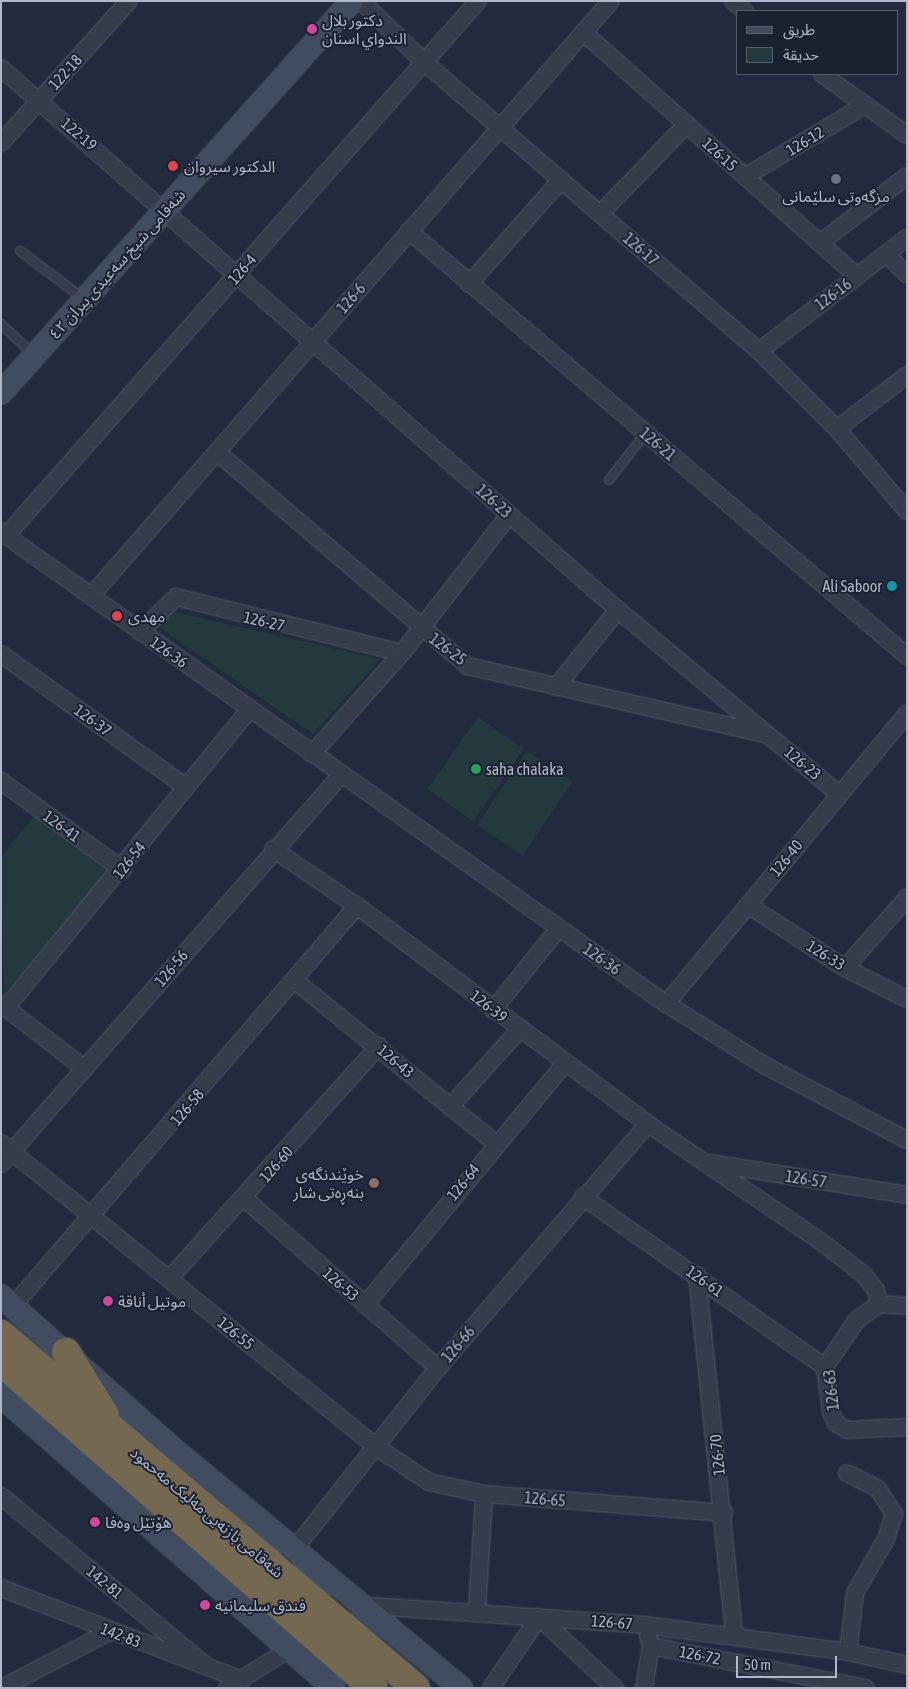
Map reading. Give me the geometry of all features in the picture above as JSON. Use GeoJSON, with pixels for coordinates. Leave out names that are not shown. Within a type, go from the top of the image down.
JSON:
{"type":"FeatureCollection","features":[{"type":"Feature","properties":{"kind":"highway","name":"شەقامی بازنەیی مەلیک مەحمود"},"geometry":{"type":"LineString","coordinates":[[1,1334],[121,1440],[416,1688]]}},
{"type":"Feature","properties":{"kind":"highway"},"geometry":{"type":"LineString","coordinates":[[66,1352],[121,1440]]}},
{"type":"Feature","properties":{"kind":"highway","name":"شەقامی بازنەیی مەلیک مەحمود"},"geometry":{"type":"LineString","coordinates":[[3,1367],[374,1688]]}},
{"type":"Feature","properties":{"kind":"main road","name":"شەقامی شیخ سەعیدی پیران ٤٢"},"geometry":{"type":"LineString","coordinates":[[1,393],[334,1]]}},
{"type":"Feature","properties":{"kind":"main road","name":"شەقامی شیخ سەعیدی پیران ٤٢"},"geometry":{"type":"LineString","coordinates":[[1,377],[76,293],[162,205],[352,1]]}},
{"type":"Feature","properties":{"kind":"main road"},"geometry":{"type":"LineString","coordinates":[[7,1301],[292,1548],[461,1688]]}},
{"type":"Feature","properties":{"kind":"main road"},"geometry":{"type":"LineString","coordinates":[[1,1396],[333,1688]]}},
{"type":"Feature","properties":{"kind":"street","name":"122-18"},"geometry":{"type":"LineString","coordinates":[[1,144],[129,1]]}},
{"type":"Feature","properties":{"kind":"street","name":"126-17"},"geometry":{"type":"LineString","coordinates":[[361,1],[424,62],[759,351],[837,429],[907,511]]}},
{"type":"Feature","properties":{"kind":"street","name":"126-4"},"geometry":{"type":"LineString","coordinates":[[4,534],[238,274],[478,1]]}},
{"type":"Feature","properties":{"kind":"street","name":"126-6"},"geometry":{"type":"LineString","coordinates":[[91,596],[611,1]]}},
{"type":"Feature","properties":{"kind":"street"},"geometry":{"type":"LineString","coordinates":[[734,1],[745,10]]}},
{"type":"Feature","properties":{"kind":"street","name":"126-15"},"geometry":{"type":"LineString","coordinates":[[583,32],[857,276]]}},
{"type":"Feature","properties":{"kind":"street","name":"122-19"},"geometry":{"type":"LineString","coordinates":[[1,68],[162,205]]}},
{"type":"Feature","properties":{"kind":"street"},"geometry":{"type":"LineString","coordinates":[[823,75],[907,135]]}},
{"type":"Feature","properties":{"kind":"street","name":"126-12"},"geometry":{"type":"LineString","coordinates":[[746,176],[865,105]]}},
{"type":"Feature","properties":{"kind":"street"},"geometry":{"type":"LineString","coordinates":[[600,214],[687,124]]}},
{"type":"Feature","properties":{"kind":"street"},"geometry":{"type":"LineString","coordinates":[[820,243],[907,176]]}},
{"type":"Feature","properties":{"kind":"street"},"geometry":{"type":"LineString","coordinates":[[469,284],[561,180]]}},
{"type":"Feature","properties":{"kind":"street","name":"126-23"},"geometry":{"type":"LineString","coordinates":[[162,205],[618,610],[838,793]]}},
{"type":"Feature","properties":{"kind":"street","name":"126-21"},"geometry":{"type":"LineString","coordinates":[[409,231],[907,656]]}},
{"type":"Feature","properties":{"kind":"street","name":"126-16"},"geometry":{"type":"LineString","coordinates":[[759,351],[907,238]]}},
{"type":"Feature","properties":{"kind":"street"},"geometry":{"type":"LineString","coordinates":[[886,254],[907,274]]}},
{"type":"Feature","properties":{"kind":"street"},"geometry":{"type":"LineString","coordinates":[[837,429],[907,376]]}},
{"type":"Feature","properties":{"kind":"street","name":"126-25"},"geometry":{"type":"LineString","coordinates":[[217,452],[421,629],[468,666],[769,736]]}},
{"type":"Feature","properties":{"kind":"street"},"geometry":{"type":"LineString","coordinates":[[312,754],[402,653],[509,514]]}},
{"type":"Feature","properties":{"kind":"street","name":"126-36"},"geometry":{"type":"LineString","coordinates":[[4,534],[666,1004],[764,1065],[907,1140]]}},
{"type":"Feature","properties":{"kind":"street","name":"126-27"},"geometry":{"type":"LineString","coordinates":[[140,632],[176,597],[402,653]]}},
{"type":"Feature","properties":{"kind":"street"},"geometry":{"type":"LineString","coordinates":[[556,687],[618,610]]}},
{"type":"Feature","properties":{"kind":"street","name":"126-37"},"geometry":{"type":"LineString","coordinates":[[1,654],[185,786]]}},
{"type":"Feature","properties":{"kind":"street","name":"126-54"},"geometry":{"type":"LineString","coordinates":[[4,1006],[123,870],[185,786],[250,710]]}},
{"type":"Feature","properties":{"kind":"street","name":"126-40"},"geometry":{"type":"LineString","coordinates":[[666,1004],[838,793],[907,714]]}},
{"type":"Feature","properties":{"kind":"street","name":"126-56"},"geometry":{"type":"LineString","coordinates":[[5,1153],[85,1069],[273,849],[342,774]]}},
{"type":"Feature","properties":{"kind":"street","name":"126-41"},"geometry":{"type":"LineString","coordinates":[[1,781],[123,870]]}},
{"type":"Feature","properties":{"kind":"street","name":"126-39"},"geometry":{"type":"LineString","coordinates":[[273,849],[357,906],[648,1124],[863,1274],[876,1290],[879,1304]]}},
{"type":"Feature","properties":{"kind":"street"},"geometry":{"type":"LineString","coordinates":[[845,968],[907,898]]}},
{"type":"Feature","properties":{"kind":"street","name":"126-33"},"geometry":{"type":"LineString","coordinates":[[748,905],[845,968],[907,999]]}},
{"type":"Feature","properties":{"kind":"street","name":"126-58"},"geometry":{"type":"LineString","coordinates":[[7,1301],[94,1216],[357,906]]}},
{"type":"Feature","properties":{"kind":"street"},"geometry":{"type":"LineString","coordinates":[[494,1010],[558,928]]}},
{"type":"Feature","properties":{"kind":"street","name":"126-43"},"geometry":{"type":"LineString","coordinates":[[294,980],[379,1046],[495,1143]]}},
{"type":"Feature","properties":{"kind":"street"},"geometry":{"type":"LineString","coordinates":[[4,1006],[85,1069]]}},
{"type":"Feature","properties":{"kind":"street"},"geometry":{"type":"LineString","coordinates":[[450,1106],[520,1029]]}},
{"type":"Feature","properties":{"kind":"street","name":"126-60"},"geometry":{"type":"LineString","coordinates":[[169,1279],[245,1199],[379,1046]]}},
{"type":"Feature","properties":{"kind":"street","name":"126-64"},"geometry":{"type":"LineString","coordinates":[[365,1304],[495,1143],[565,1063]]}},
{"type":"Feature","properties":{"kind":"street","name":"126-66"},"geometry":{"type":"LineString","coordinates":[[277,1571],[292,1548],[378,1448],[438,1368],[648,1124]]}},
{"type":"Feature","properties":{"kind":"street","name":"126-55"},"geometry":{"type":"LineString","coordinates":[[5,1153],[94,1216],[378,1448]]}},
{"type":"Feature","properties":{"kind":"street","name":"126-57"},"geometry":{"type":"LineString","coordinates":[[705,1162],[907,1196]]}},
{"type":"Feature","properties":{"kind":"street","name":"126-61"},"geometry":{"type":"LineString","coordinates":[[584,1197],[825,1366]]}},
{"type":"Feature","properties":{"kind":"street","name":"126-53"},"geometry":{"type":"LineString","coordinates":[[245,1199],[438,1368]]}},
{"type":"Feature","properties":{"kind":"street","name":"126-70"},"geometry":{"type":"LineString","coordinates":[[697,1276],[724,1513],[734,1635]]}},
{"type":"Feature","properties":{"kind":"street"},"geometry":{"type":"LineString","coordinates":[[879,1304],[907,1306]]}},
{"type":"Feature","properties":{"kind":"street","name":"126-63"},"geometry":{"type":"LineString","coordinates":[[879,1304],[856,1321],[825,1366],[836,1423],[847,1430],[907,1428]]}},
{"type":"Feature","properties":{"kind":"street","name":"126-65"},"geometry":{"type":"LineString","coordinates":[[378,1448],[429,1482],[484,1494],[724,1513]]}},
{"type":"Feature","properties":{"kind":"street"},"geometry":{"type":"LineString","coordinates":[[847,1473],[878,1489],[894,1514],[886,1539],[855,1593],[848,1652]]}},
{"type":"Feature","properties":{"kind":"street"},"geometry":{"type":"LineString","coordinates":[[476,1610],[484,1494]]}},
{"type":"Feature","properties":{"kind":"street","name":"142-81"},"geometry":{"type":"LineString","coordinates":[[1,1496],[208,1667]]}},
{"type":"Feature","properties":{"kind":"street","name":"142-83"},"geometry":{"type":"LineString","coordinates":[[1,1588],[242,1680]]}},
{"type":"Feature","properties":{"kind":"street","name":"126-67"},"geometry":{"type":"LineString","coordinates":[[315,1602],[476,1610],[539,1617],[644,1624],[848,1652],[907,1665]]}},
{"type":"Feature","properties":{"kind":"street"},"geometry":{"type":"LineString","coordinates":[[491,1688],[539,1617],[615,1688]]}},
{"type":"Feature","properties":{"kind":"street"},"geometry":{"type":"LineString","coordinates":[[644,1624],[651,1646],[644,1688]]}},
{"type":"Feature","properties":{"kind":"street"},"geometry":{"type":"LineString","coordinates":[[2,1688],[111,1631]]}},
{"type":"Feature","properties":{"kind":"street","name":"126-72"},"geometry":{"type":"LineString","coordinates":[[651,1646],[866,1688]]}},
{"type":"Feature","properties":{"kind":"street"},"geometry":{"type":"LineString","coordinates":[[227,1688],[290,1649]]}},
{"type":"Feature","properties":{"kind":"lane"},"geometry":{"type":"LineString","coordinates":[[20,251],[76,293]]}},
{"type":"Feature","properties":{"kind":"lane"},"geometry":{"type":"LineString","coordinates":[[1,324],[26,348]]}},
{"type":"Feature","properties":{"kind":"lane"},"geometry":{"type":"LineString","coordinates":[[608,480],[645,434]]}},
{"type":"Feature","properties":{"kind":"green space"},"geometry":{"type":"Polygon","coordinates":[[[171,611],[380,659],[313,734],[157,626],[171,611]]]}},
{"type":"Feature","properties":{"kind":"green space","name":"saha chalaka"},"geometry":{"type":"Polygon","coordinates":[[[478,717],[524,749],[473,821],[428,789],[478,717]]]}},
{"type":"Feature","properties":{"kind":"green space","name":"saha chalaka"},"geometry":{"type":"Polygon","coordinates":[[[527,751],[573,782],[523,856],[477,825],[527,751]]]}},
{"type":"Feature","properties":{"kind":"green space"},"geometry":{"type":"Polygon","coordinates":[[[36,814],[110,873],[4,995],[1,856],[36,814]]]}},
{"type":"Feature","properties":{"kind":"place","name":"دكتور بلال الندواي اسنان"},"geometry":{"type":"Point","coordinates":[312,29]}},
{"type":"Feature","properties":{"kind":"place","name":"الدكتور سيروان"},"geometry":{"type":"Point","coordinates":[173,166]}},
{"type":"Feature","properties":{"kind":"place","name":"مزگەوتی سلێمانی"},"geometry":{"type":"Point","coordinates":[836,179]}},
{"type":"Feature","properties":{"kind":"place","name":"Ali Saboor"},"geometry":{"type":"Point","coordinates":[892,586]}},
{"type":"Feature","properties":{"kind":"place","name":"مهدی"},"geometry":{"type":"Point","coordinates":[117,616]}},
{"type":"Feature","properties":{"kind":"place","name":"saha chalaka"},"geometry":{"type":"Point","coordinates":[476,769]}},
{"type":"Feature","properties":{"kind":"place","name":"خوێندنگەی بنەڕەتی شار"},"geometry":{"type":"Point","coordinates":[374,1183]}},
{"type":"Feature","properties":{"kind":"place","name":"موتيل أناقة"},"geometry":{"type":"Point","coordinates":[108,1301]}},
{"type":"Feature","properties":{"kind":"place","name":"هۆتێل وەفا"},"geometry":{"type":"Point","coordinates":[95,1522]}},
{"type":"Feature","properties":{"kind":"place","name":"فندق سليمانيه"},"geometry":{"type":"Point","coordinates":[205,1605]}}]}
